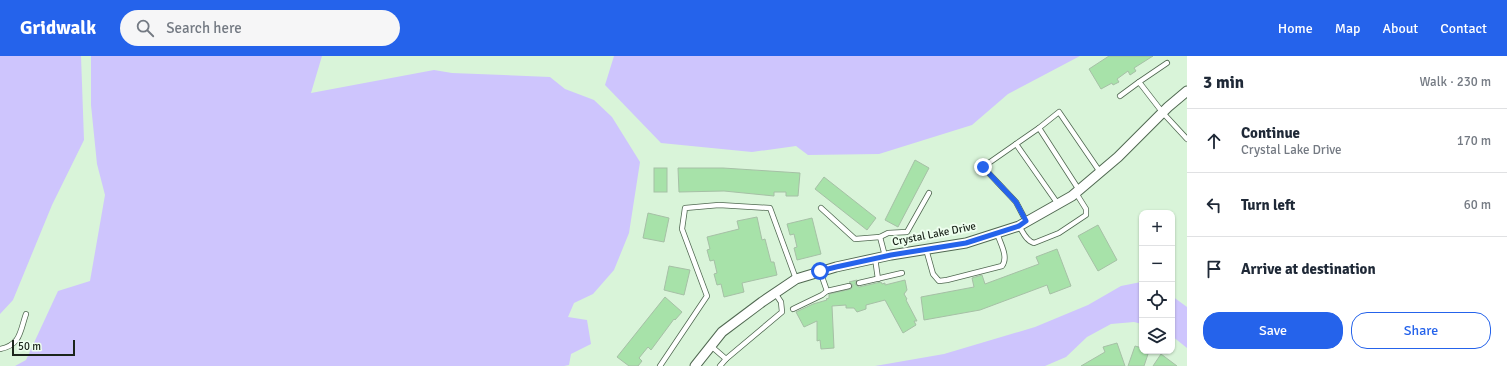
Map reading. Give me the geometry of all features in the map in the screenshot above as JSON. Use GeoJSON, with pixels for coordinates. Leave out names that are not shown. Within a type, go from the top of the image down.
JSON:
{"type":"FeatureCollection","features":[{"type":"Feature","properties":{"kind":"street","name":"Crystal Lake Drive"},"geometry":{"type":"LineString","coordinates":[[695,366],[722,332],[796,279],[820,271],[875,258],[966,243],[1023,223],[1058,204],[1077,191],[1118,157],[1162,113],[1187,91]]}},
{"type":"Feature","properties":{"kind":"lane"},"geometry":{"type":"LineString","coordinates":[[1120,96],[1167,63]]}},
{"type":"Feature","properties":{"kind":"lane"},"geometry":{"type":"LineString","coordinates":[[1139,82],[1162,113],[1187,139]]}},
{"type":"Feature","properties":{"kind":"lane"},"geometry":{"type":"LineString","coordinates":[[1039,128],[1077,191],[1086,209],[1086,215],[1059,233],[1034,243],[1031,242],[1027,239],[1016,202],[983,167],[1060,112],[1100,172]]}},
{"type":"Feature","properties":{"kind":"lane"},"geometry":{"type":"LineString","coordinates":[[1016,144],[1058,204]]}},
{"type":"Feature","properties":{"kind":"lane"},"geometry":{"type":"LineString","coordinates":[[821,208],[855,239],[880,237],[888,233],[907,232],[929,193]]}},
{"type":"Feature","properties":{"kind":"lane"},"geometry":{"type":"LineString","coordinates":[[660,366],[707,296],[682,229],[685,208],[719,205],[770,208],[796,279]]}},
{"type":"Feature","properties":{"kind":"lane"},"geometry":{"type":"LineString","coordinates":[[926,249],[933,274],[939,280],[947,280],[1002,266],[1004,264],[1005,256],[997,233]]}},
{"type":"Feature","properties":{"kind":"lane"},"geometry":{"type":"LineString","coordinates":[[880,237],[885,256]]}},
{"type":"Feature","properties":{"kind":"lane"},"geometry":{"type":"LineString","coordinates":[[875,258],[878,279]]}},
{"type":"Feature","properties":{"kind":"lane"},"geometry":{"type":"LineString","coordinates":[[820,271],[827,291]]}},
{"type":"Feature","properties":{"kind":"lane"},"geometry":{"type":"LineString","coordinates":[[859,283],[902,273]]}},
{"type":"Feature","properties":{"kind":"lane"},"geometry":{"type":"LineString","coordinates":[[793,309],[822,296],[827,291],[849,286]]}},
{"type":"Feature","properties":{"kind":"lane"},"geometry":{"type":"LineString","coordinates":[[720,366],[726,359],[782,312],[782,302],[775,293]]}},
{"type":"Feature","properties":{"kind":"lane"},"geometry":{"type":"LineString","coordinates":[[0,349],[9,348],[20,336],[26,314]]}},
{"type":"Feature","properties":{"kind":"lane"},"geometry":{"type":"LineString","coordinates":[[711,346],[726,359]]}},
{"type":"Feature","properties":{"kind":"shaded area"},"geometry":{"type":"Polygon","coordinates":[[[0,56],[81,56],[84,140],[52,205],[13,300],[0,314],[0,56]]]}},
{"type":"Feature","properties":{"kind":"shaded area"},"geometry":{"type":"Polygon","coordinates":[[[91,56],[322,56],[311,93],[434,70],[452,73],[550,77],[565,89],[594,100],[612,117],[640,162],[629,233],[614,270],[593,294],[574,303],[568,317],[587,320],[591,344],[571,354],[569,365],[564,366],[15,366],[26,360],[58,291],[90,281],[105,195],[97,164],[91,105],[91,56]]]}},
{"type":"Feature","properties":{"kind":"shaded area"},"geometry":{"type":"Polygon","coordinates":[[[614,56],[1080,56],[1008,94],[972,125],[879,154],[808,155],[796,146],[752,152],[661,143],[605,85],[614,56]]]}},
{"type":"Feature","properties":{"kind":"shaded area"},"geometry":{"type":"Polygon","coordinates":[[[1139,283],[1139,323],[1134,322],[1111,324],[1087,337],[1066,357],[1045,366],[875,366],[944,354],[1035,327],[1088,305],[1121,286],[1139,283]]]}},
{"type":"Feature","properties":{"kind":"shaded area"},"geometry":{"type":"Polygon","coordinates":[[[1175,298],[1187,307],[1187,348],[1175,338],[1175,298]]]}},
{"type":"Feature","properties":{"kind":"building"},"geometry":{"type":"Polygon","coordinates":[[[1109,56],[1153,56],[1134,68],[1136,71],[1130,75],[1128,71],[1117,79],[1119,82],[1113,85],[1112,83],[1101,89],[1089,69],[1109,56]]]}},
{"type":"Feature","properties":{"kind":"building"},"geometry":{"type":"Polygon","coordinates":[[[915,160],[929,168],[898,227],[885,220],[915,160]]]}},
{"type":"Feature","properties":{"kind":"building"},"geometry":{"type":"Polygon","coordinates":[[[654,168],[667,168],[667,192],[654,192],[654,168]]]}},
{"type":"Feature","properties":{"kind":"building"},"geometry":{"type":"Polygon","coordinates":[[[678,168],[723,168],[800,173],[798,196],[786,196],[786,192],[774,192],[774,196],[724,191],[679,192],[678,168]]]}},
{"type":"Feature","properties":{"kind":"building"},"geometry":{"type":"Polygon","coordinates":[[[824,177],[876,218],[867,230],[815,189],[824,177]]]}},
{"type":"Feature","properties":{"kind":"building"},"geometry":{"type":"Polygon","coordinates":[[[648,213],[669,218],[664,242],[643,238],[648,213]]]}},
{"type":"Feature","properties":{"kind":"building"},"geometry":{"type":"Polygon","coordinates":[[[757,217],[762,240],[765,239],[771,262],[774,262],[777,275],[742,283],[744,292],[724,297],[721,284],[717,285],[714,274],[717,273],[714,260],[710,261],[707,250],[710,249],[707,237],[739,229],[737,221],[757,217]]]}},
{"type":"Feature","properties":{"kind":"building"},"geometry":{"type":"Polygon","coordinates":[[[812,218],[821,254],[797,260],[794,248],[797,247],[794,234],[790,235],[787,224],[812,218]]]}},
{"type":"Feature","properties":{"kind":"building"},"geometry":{"type":"Polygon","coordinates":[[[1098,225],[1117,260],[1098,271],[1078,236],[1098,225]]]}},
{"type":"Feature","properties":{"kind":"building"},"geometry":{"type":"Polygon","coordinates":[[[1057,249],[1071,286],[1050,294],[1047,285],[980,310],[924,320],[921,297],[974,287],[972,278],[982,275],[985,284],[1039,264],[1036,257],[1057,249]]]}},
{"type":"Feature","properties":{"kind":"building"},"geometry":{"type":"Polygon","coordinates":[[[669,266],[690,270],[684,295],[664,290],[669,266]]]}},
{"type":"Feature","properties":{"kind":"building"},"geometry":{"type":"Polygon","coordinates":[[[857,280],[855,284],[859,287],[881,282],[882,284],[885,283],[885,285],[905,280],[907,290],[904,294],[917,321],[914,321],[916,325],[903,333],[885,300],[866,305],[866,309],[857,312],[854,308],[846,308],[846,305],[832,306],[834,348],[821,349],[820,340],[817,341],[817,321],[804,327],[796,312],[813,304],[827,300],[826,299],[829,298],[829,294],[851,289],[853,285],[849,282],[857,280]]]}},
{"type":"Feature","properties":{"kind":"building"},"geometry":{"type":"Polygon","coordinates":[[[665,297],[682,312],[675,320],[674,319],[651,350],[648,347],[639,358],[642,361],[638,366],[629,366],[617,357],[665,297]]]}},
{"type":"Feature","properties":{"kind":"building"},"geometry":{"type":"Polygon","coordinates":[[[1117,343],[1125,366],[1081,366],[1105,352],[1103,347],[1117,343]]]}},
{"type":"Feature","properties":{"kind":"building"},"geometry":{"type":"Polygon","coordinates":[[[1135,346],[1139,347],[1139,354],[1148,354],[1144,366],[1128,366],[1135,346]]]}},
{"type":"Feature","properties":{"kind":"building"},"geometry":{"type":"Polygon","coordinates":[[[1161,354],[1177,366],[1153,366],[1161,354]]]}},
{"type":"Feature","properties":{"kind":"route"},"geometry":{"type":"LineString","coordinates":[[820,271],[891,255],[966,243],[1019,226],[1026,221],[1016,202],[983,167]]}}]}
